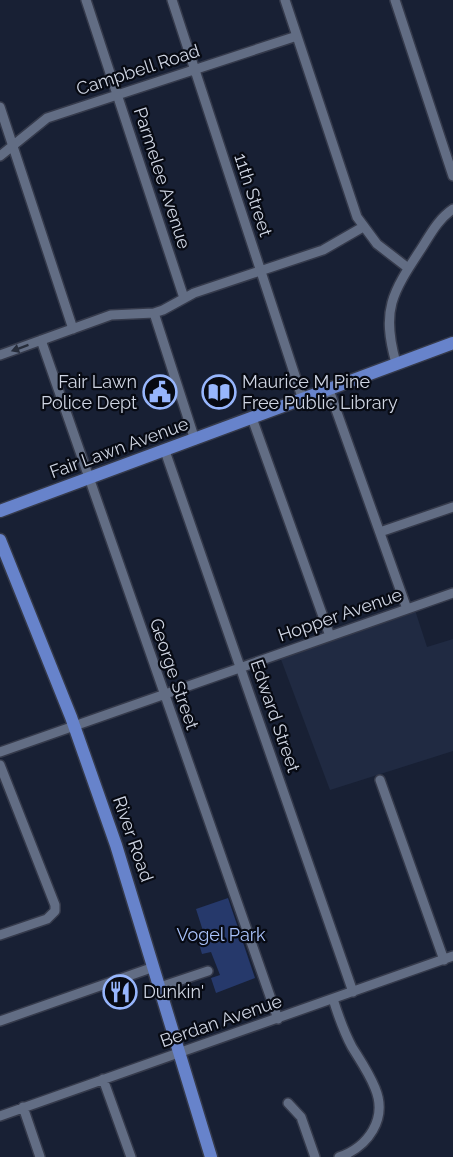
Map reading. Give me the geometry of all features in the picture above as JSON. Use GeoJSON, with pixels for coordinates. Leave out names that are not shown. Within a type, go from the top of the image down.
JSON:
{"type":"FeatureCollection","features":[{"type":"Feature","properties":{"kind":"main road","name":"Fair Lawn Avenue"},"geometry":{"type":"LineString","coordinates":[[0,511],[453,343]]}},
{"type":"Feature","properties":{"kind":"main road","name":"River Road"},"geometry":{"type":"LineString","coordinates":[[0,540],[74,725],[123,865],[211,1157]]}},
{"type":"Feature","properties":{"kind":"street","name":"Parmelee Avenue"},"geometry":{"type":"LineString","coordinates":[[86,0],[184,298]]}},
{"type":"Feature","properties":{"kind":"street","name":"11th Street"},"geometry":{"type":"LineString","coordinates":[[172,0],[303,400]]}},
{"type":"Feature","properties":{"kind":"street"},"geometry":{"type":"LineString","coordinates":[[285,0],[349,198],[363,227],[378,244],[408,268]]}},
{"type":"Feature","properties":{"kind":"street"},"geometry":{"type":"LineString","coordinates":[[395,0],[453,176]]}},
{"type":"Feature","properties":{"kind":"street","name":"Campbell Road"},"geometry":{"type":"LineString","coordinates":[[0,156],[47,118],[297,36]]}},
{"type":"Feature","properties":{"kind":"street"},"geometry":{"type":"LineString","coordinates":[[0,107],[73,329]]}},
{"type":"Feature","properties":{"kind":"street"},"geometry":{"type":"LineString","coordinates":[[396,363],[389,338],[388,316],[392,296],[440,220],[453,209]]}},
{"type":"Feature","properties":{"kind":"street"},"geometry":{"type":"LineString","coordinates":[[0,355],[118,313],[154,313],[184,298],[323,250],[363,227]]}},
{"type":"Feature","properties":{"kind":"street"},"geometry":{"type":"LineString","coordinates":[[154,313],[195,440]]}},
{"type":"Feature","properties":{"kind":"street","name":"George Street"},"geometry":{"type":"LineString","coordinates":[[40,340],[278,1019]]}},
{"type":"Feature","properties":{"kind":"street"},"geometry":{"type":"LineString","coordinates":[[330,390],[407,609]]}},
{"type":"Feature","properties":{"kind":"street"},"geometry":{"type":"LineString","coordinates":[[252,418],[330,636]]}},
{"type":"Feature","properties":{"kind":"street","name":"Edward Street"},"geometry":{"type":"LineString","coordinates":[[165,451],[354,992]]}},
{"type":"Feature","properties":{"kind":"street"},"geometry":{"type":"LineString","coordinates":[[380,532],[453,507]]}},
{"type":"Feature","properties":{"kind":"street","name":"Hopper Avenue"},"geometry":{"type":"LineString","coordinates":[[0,752],[453,593]]}},
{"type":"Feature","properties":{"kind":"street"},"geometry":{"type":"LineString","coordinates":[[0,765],[54,900],[55,911],[47,920],[0,935]]}},
{"type":"Feature","properties":{"kind":"street"},"geometry":{"type":"LineString","coordinates":[[381,780],[448,958]]}},
{"type":"Feature","properties":{"kind":"street","name":"Berdan Avenue"},"geometry":{"type":"LineString","coordinates":[[0,1116],[448,958]]}},
{"type":"Feature","properties":{"kind":"street"},"geometry":{"type":"LineString","coordinates":[[0,1021],[154,967]]}},
{"type":"Feature","properties":{"kind":"street"},"geometry":{"type":"LineString","coordinates":[[160,987],[208,971]]}},
{"type":"Feature","properties":{"kind":"street"},"geometry":{"type":"LineString","coordinates":[[333,999],[345,1033],[375,1087],[379,1104],[377,1122],[368,1139],[354,1151],[339,1157]]}},
{"type":"Feature","properties":{"kind":"street"},"geometry":{"type":"LineString","coordinates":[[103,1079],[131,1157]]}},
{"type":"Feature","properties":{"kind":"street"},"geometry":{"type":"LineString","coordinates":[[288,1103],[301,1117],[315,1157]]}},
{"type":"Feature","properties":{"kind":"street"},"geometry":{"type":"LineString","coordinates":[[23,1107],[40,1157]]}},
{"type":"Feature","properties":{"kind":"shaded area"},"geometry":{"type":"Polygon","coordinates":[[[414,607],[427,647],[453,639],[453,751],[330,790],[279,654],[414,607]]]}},
{"type":"Feature","properties":{"kind":"green space","name":"Vogel Park"},"geometry":{"type":"Polygon","coordinates":[[[228,898],[255,978],[216,993],[211,978],[220,975],[211,952],[202,954],[196,934],[203,931],[196,909],[228,898]]]}},
{"type":"Feature","properties":{"kind":"place","name":"Fair Lawn Police Dept"},"geometry":{"type":"Point","coordinates":[160,392]}},
{"type":"Feature","properties":{"kind":"place","name":"Maurice M Pine Free Public Library"},"geometry":{"type":"Point","coordinates":[219,392]}},
{"type":"Feature","properties":{"kind":"place","name":"Dunkin'"},"geometry":{"type":"Point","coordinates":[120,992]}}]}
